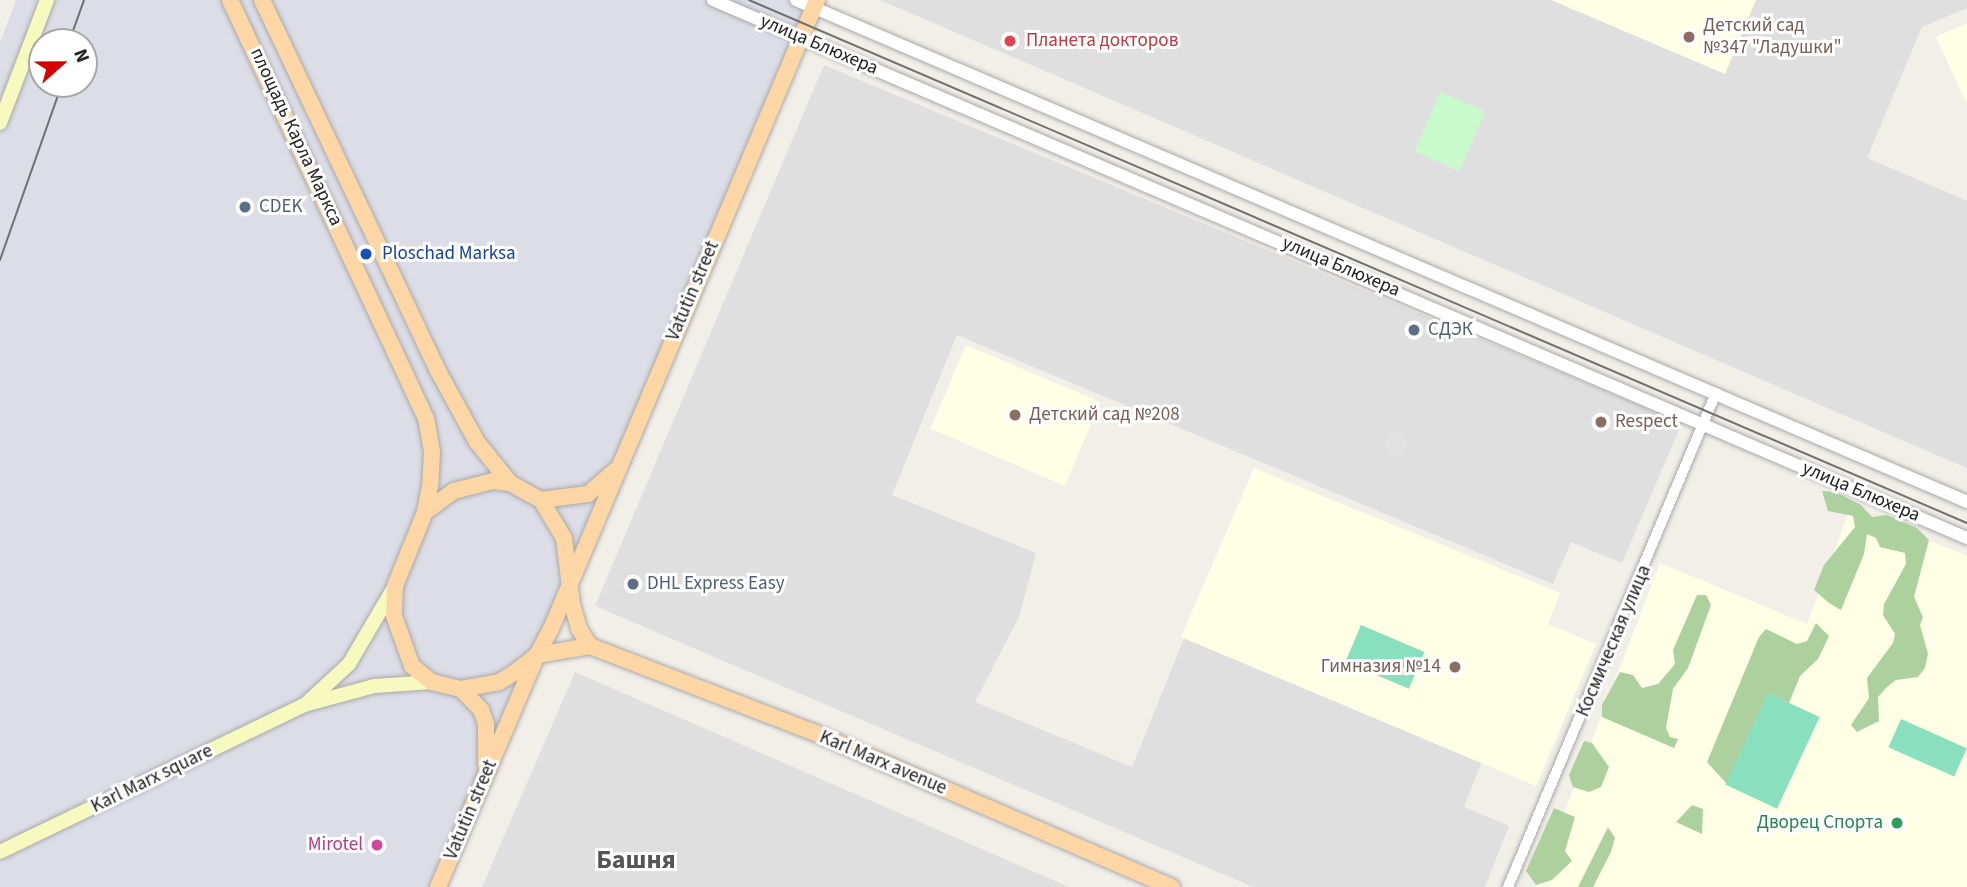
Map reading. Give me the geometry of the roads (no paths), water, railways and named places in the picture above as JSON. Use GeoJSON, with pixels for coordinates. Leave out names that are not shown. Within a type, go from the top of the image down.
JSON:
{"type":"FeatureCollection","features":[{"type":"Feature","properties":{"kind":"main road"},"geometry":{"type":"LineString","coordinates":[[0,123],[47,0]]}},
{"type":"Feature","properties":{"kind":"main road","name":"площадь Карла Маркса"},"geometry":{"type":"LineString","coordinates":[[230,0],[426,418],[432,452],[425,512]]}},
{"type":"Feature","properties":{"kind":"main road","name":"площадь Карла Маркса"},"geometry":{"type":"LineString","coordinates":[[262,0],[437,369],[477,442],[510,483]]}},
{"type":"Feature","properties":{"kind":"main road","name":"Vatutin street"},"geometry":{"type":"LineString","coordinates":[[571,583],[815,4]]}},
{"type":"Feature","properties":{"kind":"main road"},"geometry":{"type":"LineString","coordinates":[[541,500],[588,494],[624,460]]}},
{"type":"Feature","properties":{"kind":"main road"},"geometry":{"type":"LineString","coordinates":[[493,481],[510,483],[541,500],[564,538],[579,629],[590,646],[537,655],[499,682],[461,689],[432,682],[375,686],[304,705],[349,664],[395,586],[425,512],[454,491],[493,481]]}},
{"type":"Feature","properties":{"kind":"main road"},"geometry":{"type":"LineString","coordinates":[[537,655],[571,583]]}},
{"type":"Feature","properties":{"kind":"main road"},"geometry":{"type":"LineString","coordinates":[[395,586],[394,616],[406,655],[432,682]]}},
{"type":"Feature","properties":{"kind":"main road","name":"Karl Marx avenue"},"geometry":{"type":"LineString","coordinates":[[590,646],[813,732],[1172,887]]}},
{"type":"Feature","properties":{"kind":"main road","name":"Vatutin street"},"geometry":{"type":"LineString","coordinates":[[438,887],[537,655]]}},
{"type":"Feature","properties":{"kind":"main road"},"geometry":{"type":"LineString","coordinates":[[461,689],[481,710],[486,724],[485,775]]}},
{"type":"Feature","properties":{"kind":"main road","name":"Karl Marx square"},"geometry":{"type":"LineString","coordinates":[[0,852],[304,705]]}},
{"type":"Feature","properties":{"kind":"street","name":"улица Блюхера"},"geometry":{"type":"LineString","coordinates":[[713,0],[1967,538]]}},
{"type":"Feature","properties":{"kind":"street","name":"улица Блюхера"},"geometry":{"type":"LineString","coordinates":[[796,0],[815,4],[1967,502]]}},
{"type":"Feature","properties":{"kind":"street","name":"Космическая улица"},"geometry":{"type":"LineString","coordinates":[[1508,887],[1705,425],[1716,393]]}},
{"type":"Feature","properties":{"kind":"tram line"},"geometry":{"type":"LineString","coordinates":[[74,28],[84,0]]}},
{"type":"Feature","properties":{"kind":"tram line"},"geometry":{"type":"LineString","coordinates":[[749,0],[1967,523]]}},
{"type":"Feature","properties":{"kind":"tram line"},"geometry":{"type":"LineString","coordinates":[[0,260],[57,98]]}},
{"type":"Feature","properties":{"kind":"place","name":"Детский сад №347 \"Ладушки\""},"geometry":{"type":"Point","coordinates":[1689,37]}},
{"type":"Feature","properties":{"kind":"place","name":"Планета докторов"},"geometry":{"type":"Point","coordinates":[1010,41]}},
{"type":"Feature","properties":{"kind":"place","name":"CDEK"},"geometry":{"type":"Point","coordinates":[245,207]}},
{"type":"Feature","properties":{"kind":"place","name":"Ploschad Marksa"},"geometry":{"type":"Point","coordinates":[366,254]}},
{"type":"Feature","properties":{"kind":"place","name":"СДЭК"},"geometry":{"type":"Point","coordinates":[1414,330]}},
{"type":"Feature","properties":{"kind":"place","name":"Детский сад №208"},"geometry":{"type":"Point","coordinates":[1015,415]}},
{"type":"Feature","properties":{"kind":"place","name":"Respect"},"geometry":{"type":"Point","coordinates":[1601,422]}},
{"type":"Feature","properties":{"kind":"place","name":"DHL Express Easy"},"geometry":{"type":"Point","coordinates":[633,584]}},
{"type":"Feature","properties":{"kind":"place","name":"Гимназия №14"},"geometry":{"type":"Point","coordinates":[1455,667]}},
{"type":"Feature","properties":{"kind":"place","name":"Дворец Спорта"},"geometry":{"type":"Point","coordinates":[1897,823]}},
{"type":"Feature","properties":{"kind":"place","name":"Mirotel"},"geometry":{"type":"Point","coordinates":[377,845]}},
{"type":"Feature","properties":{"kind":"district","name":"Башня"},"geometry":{"type":"Point","coordinates":[636,860]}}]}
